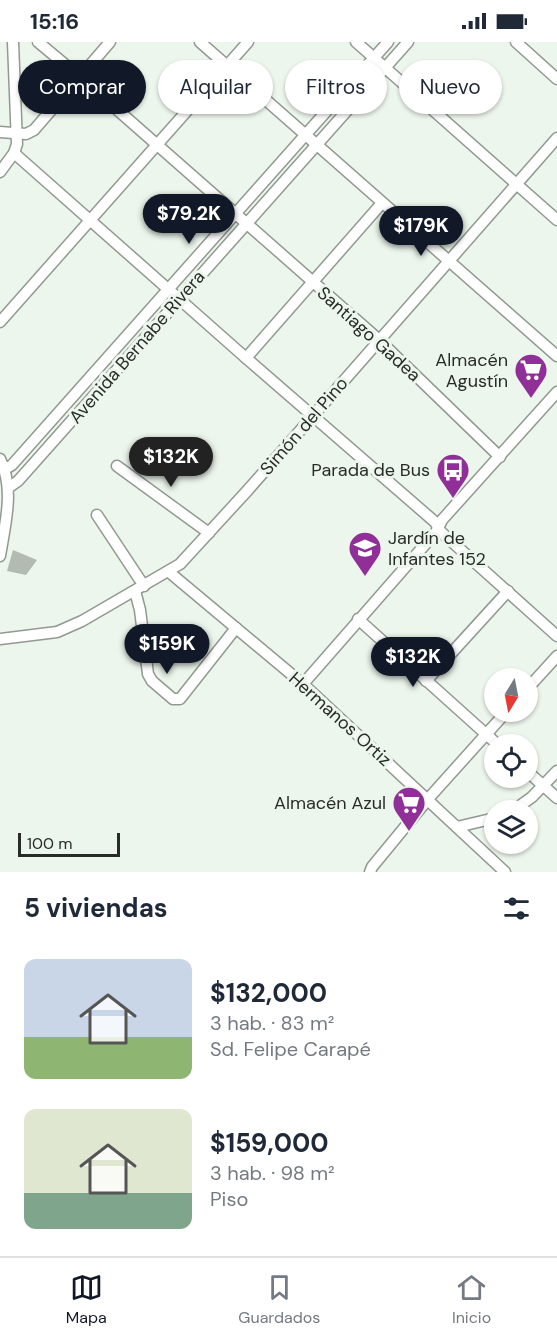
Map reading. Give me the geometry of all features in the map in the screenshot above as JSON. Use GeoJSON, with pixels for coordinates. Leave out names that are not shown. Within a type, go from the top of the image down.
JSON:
{"type":"FeatureCollection","features":[{"type":"Feature","properties":{"kind":"street"},"geometry":{"type":"LineString","coordinates":[[0,172],[14,153],[18,134],[13,42]]}},
{"type":"Feature","properties":{"kind":"street","name":"Santiago Gadea"},"geometry":{"type":"LineString","coordinates":[[38,42],[60,60]]}},
{"type":"Feature","properties":{"kind":"street"},"geometry":{"type":"LineString","coordinates":[[95,60],[110,42]]}},
{"type":"Feature","properties":{"kind":"street"},"geometry":{"type":"LineString","coordinates":[[200,42],[220,60]]}},
{"type":"Feature","properties":{"kind":"street"},"geometry":{"type":"LineString","coordinates":[[232,60],[248,42]]}},
{"type":"Feature","properties":{"kind":"street"},"geometry":{"type":"LineString","coordinates":[[356,42],[374,58]]}},
{"type":"Feature","properties":{"kind":"street","name":"Avenida Bernabe Rivera"},"geometry":{"type":"LineString","coordinates":[[2,464],[12,465],[388,42]]}},
{"type":"Feature","properties":{"kind":"street","name":"Avenida Bernabe Rivera"},"geometry":{"type":"LineString","coordinates":[[387,66],[408,42]]}},
{"type":"Feature","properties":{"kind":"street"},"geometry":{"type":"LineString","coordinates":[[522,44],[557,80]]}},
{"type":"Feature","properties":{"kind":"street"},"geometry":{"type":"LineString","coordinates":[[387,70],[557,220]]}},
{"type":"Feature","properties":{"kind":"street"},"geometry":{"type":"LineString","coordinates":[[273,107],[557,356]]}},
{"type":"Feature","properties":{"kind":"street"},"geometry":{"type":"LineString","coordinates":[[0,132],[26,134],[34,130],[48,114]]}},
{"type":"Feature","properties":{"kind":"street","name":"Santiago Gadea"},"geometry":{"type":"LineString","coordinates":[[123,114],[378,339],[500,457]]}},
{"type":"Feature","properties":{"kind":"street"},"geometry":{"type":"LineString","coordinates":[[0,322],[184,114]]}},
{"type":"Feature","properties":{"kind":"street","name":"Avenida Bernabe Rivera"},"geometry":{"type":"LineString","coordinates":[[8,488],[18,481],[343,114]]}},
{"type":"Feature","properties":{"kind":"street","name":"Simón del Pino"},"geometry":{"type":"LineString","coordinates":[[0,639],[57,632],[82,621],[180,564],[209,534],[557,138]]}},
{"type":"Feature","properties":{"kind":"street"},"geometry":{"type":"LineString","coordinates":[[14,153],[435,522],[557,636]]}},
{"type":"Feature","properties":{"kind":"street"},"geometry":{"type":"LineString","coordinates":[[246,358],[382,203]]}},
{"type":"Feature","properties":{"kind":"street"},"geometry":{"type":"LineString","coordinates":[[303,684],[439,527],[442,520],[557,392]]}},
{"type":"Feature","properties":{"kind":"street"},"geometry":{"type":"LineString","coordinates":[[0,556],[8,488],[2,464]]}},
{"type":"Feature","properties":{"kind":"street"},"geometry":{"type":"LineString","coordinates":[[117,466],[209,534]]}},
{"type":"Feature","properties":{"kind":"street"},"geometry":{"type":"LineString","coordinates":[[97,515],[139,588],[148,674],[152,681],[173,699],[180,699],[236,628]]}},
{"type":"Feature","properties":{"kind":"street","name":"Hermanos Ortiz"},"geometry":{"type":"LineString","coordinates":[[169,572],[303,684],[505,872]]}},
{"type":"Feature","properties":{"kind":"street"},"geometry":{"type":"LineString","coordinates":[[426,681],[508,591]]}},
{"type":"Feature","properties":{"kind":"street"},"geometry":{"type":"LineString","coordinates":[[358,619],[486,734]]}},
{"type":"Feature","properties":{"kind":"street"},"geometry":{"type":"LineString","coordinates":[[538,677],[557,656]]}},
{"type":"Feature","properties":{"kind":"street"},"geometry":{"type":"LineString","coordinates":[[488,734],[498,722]]}},
{"type":"Feature","properties":{"kind":"street"},"geometry":{"type":"LineString","coordinates":[[370,872],[428,799],[484,738]]}},
{"type":"Feature","properties":{"kind":"street"},"geometry":{"type":"LineString","coordinates":[[526,800],[544,786],[557,771]]}},
{"type":"Feature","properties":{"kind":"street"},"geometry":{"type":"LineString","coordinates":[[538,781],[557,798]]}},
{"type":"Feature","properties":{"kind":"street"},"geometry":{"type":"LineString","coordinates":[[457,827],[484,821]]}},
{"type":"Feature","properties":{"kind":"building"},"geometry":{"type":"Polygon","coordinates":[[[13,550],[37,560],[26,575],[7,571],[13,550]]]}},
{"type":"Feature","properties":{"kind":"place","name":"Almacén Agustín"},"geometry":{"type":"Point","coordinates":[531,399]}},
{"type":"Feature","properties":{"kind":"place","name":"Parada de Bus"},"geometry":{"type":"Point","coordinates":[453,499]}},
{"type":"Feature","properties":{"kind":"place","name":"Jardín de Infantes 152"},"geometry":{"type":"Point","coordinates":[365,577]}},
{"type":"Feature","properties":{"kind":"place","name":"Almacén Azul"},"geometry":{"type":"Point","coordinates":[409,832]}}]}
